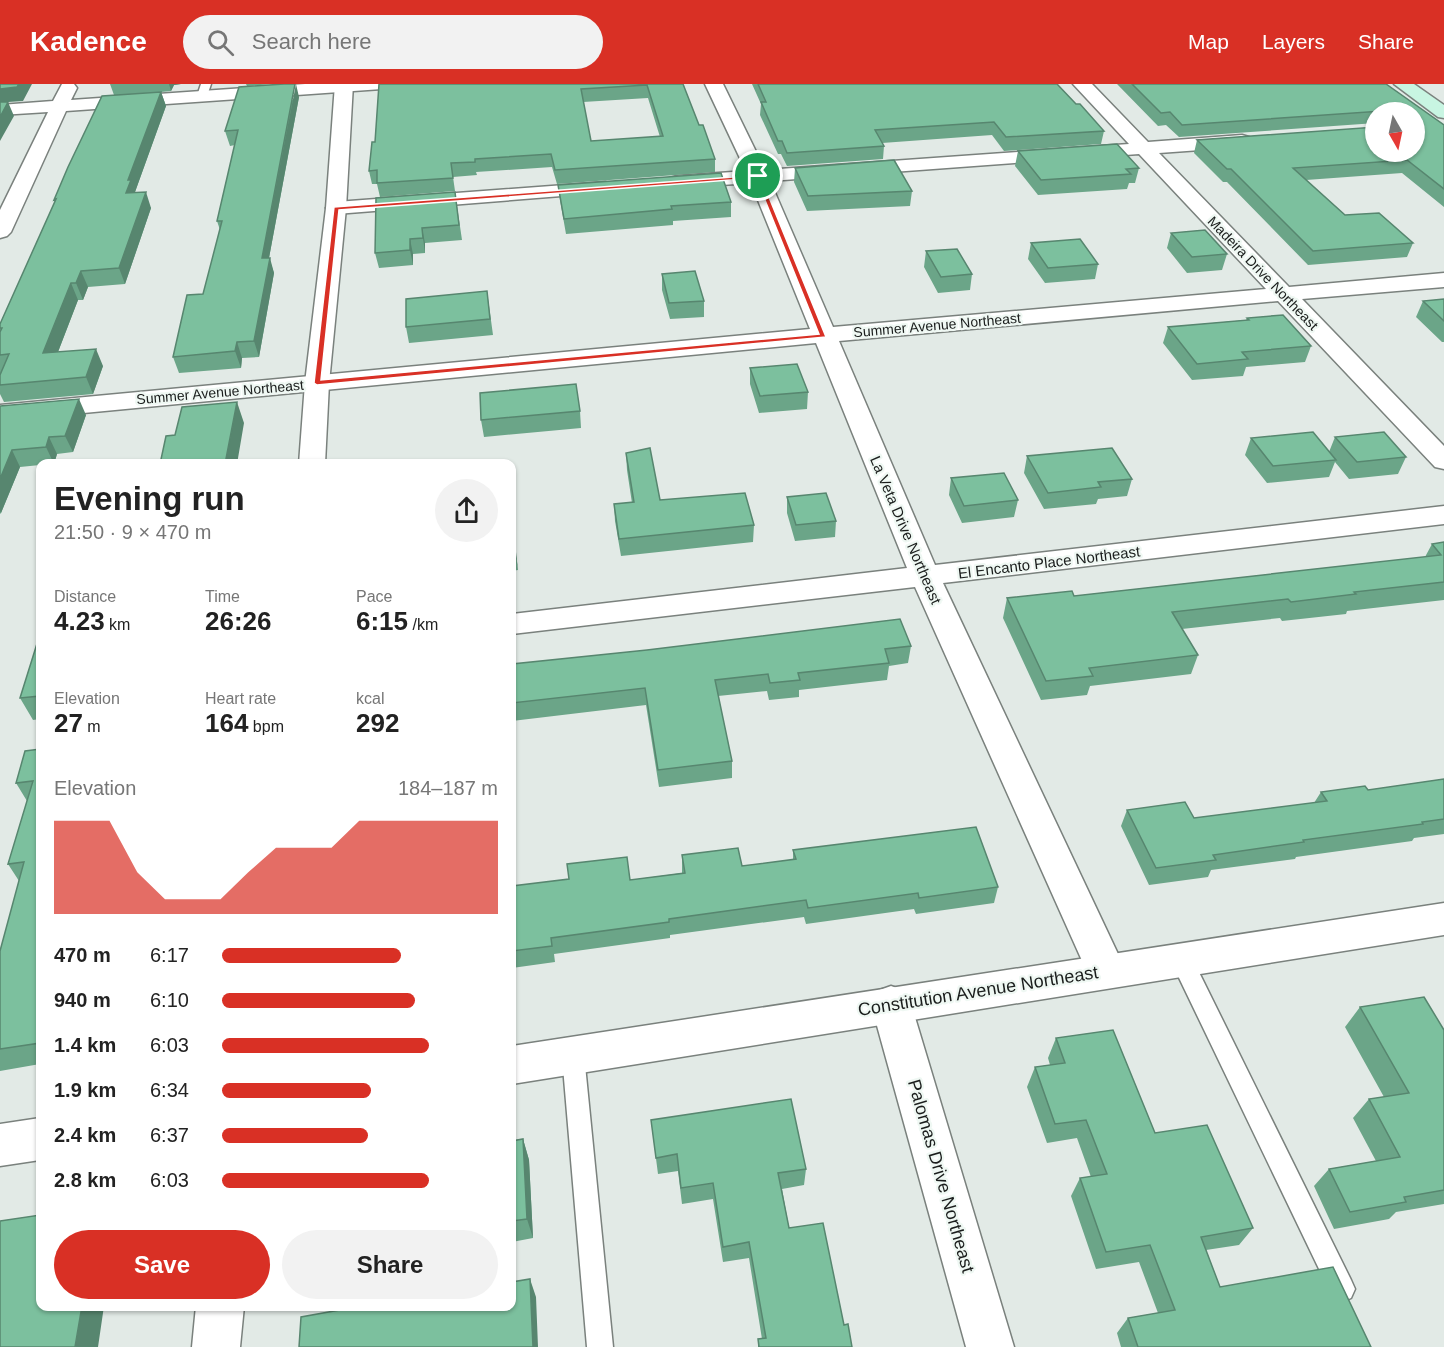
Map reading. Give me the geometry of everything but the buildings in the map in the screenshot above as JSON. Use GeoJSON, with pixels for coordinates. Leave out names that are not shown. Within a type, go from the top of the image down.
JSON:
{"type":"FeatureCollection","features":[{"type":"Feature","properties":{"kind":"main road"},"geometry":{"type":"LineString","coordinates":[[1403,84],[1444,113]]}},
{"type":"Feature","properties":{"kind":"street"},"geometry":{"type":"LineString","coordinates":[[0,232],[71,84]]}},
{"type":"Feature","properties":{"kind":"street"},"geometry":{"type":"LineString","coordinates":[[0,110],[60,106],[204,90],[382,84]]}},
{"type":"Feature","properties":{"kind":"street","name":"La Veta Drive Northeast"},"geometry":{"type":"LineString","coordinates":[[714,84],[758,176],[925,577],[1106,971]]}},
{"type":"Feature","properties":{"kind":"street","name":"Madeira Drive Northeast"},"geometry":{"type":"LineString","coordinates":[[1082,84],[1444,461]]}},
{"type":"Feature","properties":{"kind":"street"},"geometry":{"type":"LineString","coordinates":[[312,459],[317,383],[336,208],[343,85]]}},
{"type":"Feature","properties":{"kind":"street"},"geometry":{"type":"LineString","coordinates":[[655,184],[1257,140]]}},
{"type":"Feature","properties":{"kind":"street"},"geometry":{"type":"LineString","coordinates":[[336,208],[620,187]]}},
{"type":"Feature","properties":{"kind":"street","name":"Summer Avenue Northeast"},"geometry":{"type":"LineString","coordinates":[[0,413],[824,335],[1444,280]]}},
{"type":"Feature","properties":{"kind":"street","name":"El Encanto Place Northeast"},"geometry":{"type":"LineString","coordinates":[[516,624],[1444,515]]}},
{"type":"Feature","properties":{"kind":"street","name":"Constitution Avenue Northeast"},"geometry":{"type":"LineString","coordinates":[[516,1064],[1444,919]]}},
{"type":"Feature","properties":{"kind":"street","name":"Palomas Drive Northeast"},"geometry":{"type":"LineString","coordinates":[[891,1004],[990,1347]]}},
{"type":"Feature","properties":{"kind":"street"},"geometry":{"type":"LineString","coordinates":[[0,1145],[36,1140]]}},
{"type":"Feature","properties":{"kind":"street"},"geometry":{"type":"LineString","coordinates":[[216,1347],[220,1311]]}},
{"type":"Feature","properties":{"kind":"lane"},"geometry":{"type":"LineString","coordinates":[[1181,959],[1350,1305]]}},
{"type":"Feature","properties":{"kind":"lane"},"geometry":{"type":"LineString","coordinates":[[573,1055],[600,1347]]}},
{"type":"Feature","properties":{"kind":"route"},"geometry":{"type":"LineString","coordinates":[[758,176],[824,335],[317,383],[336,208],[758,176]]}}]}
